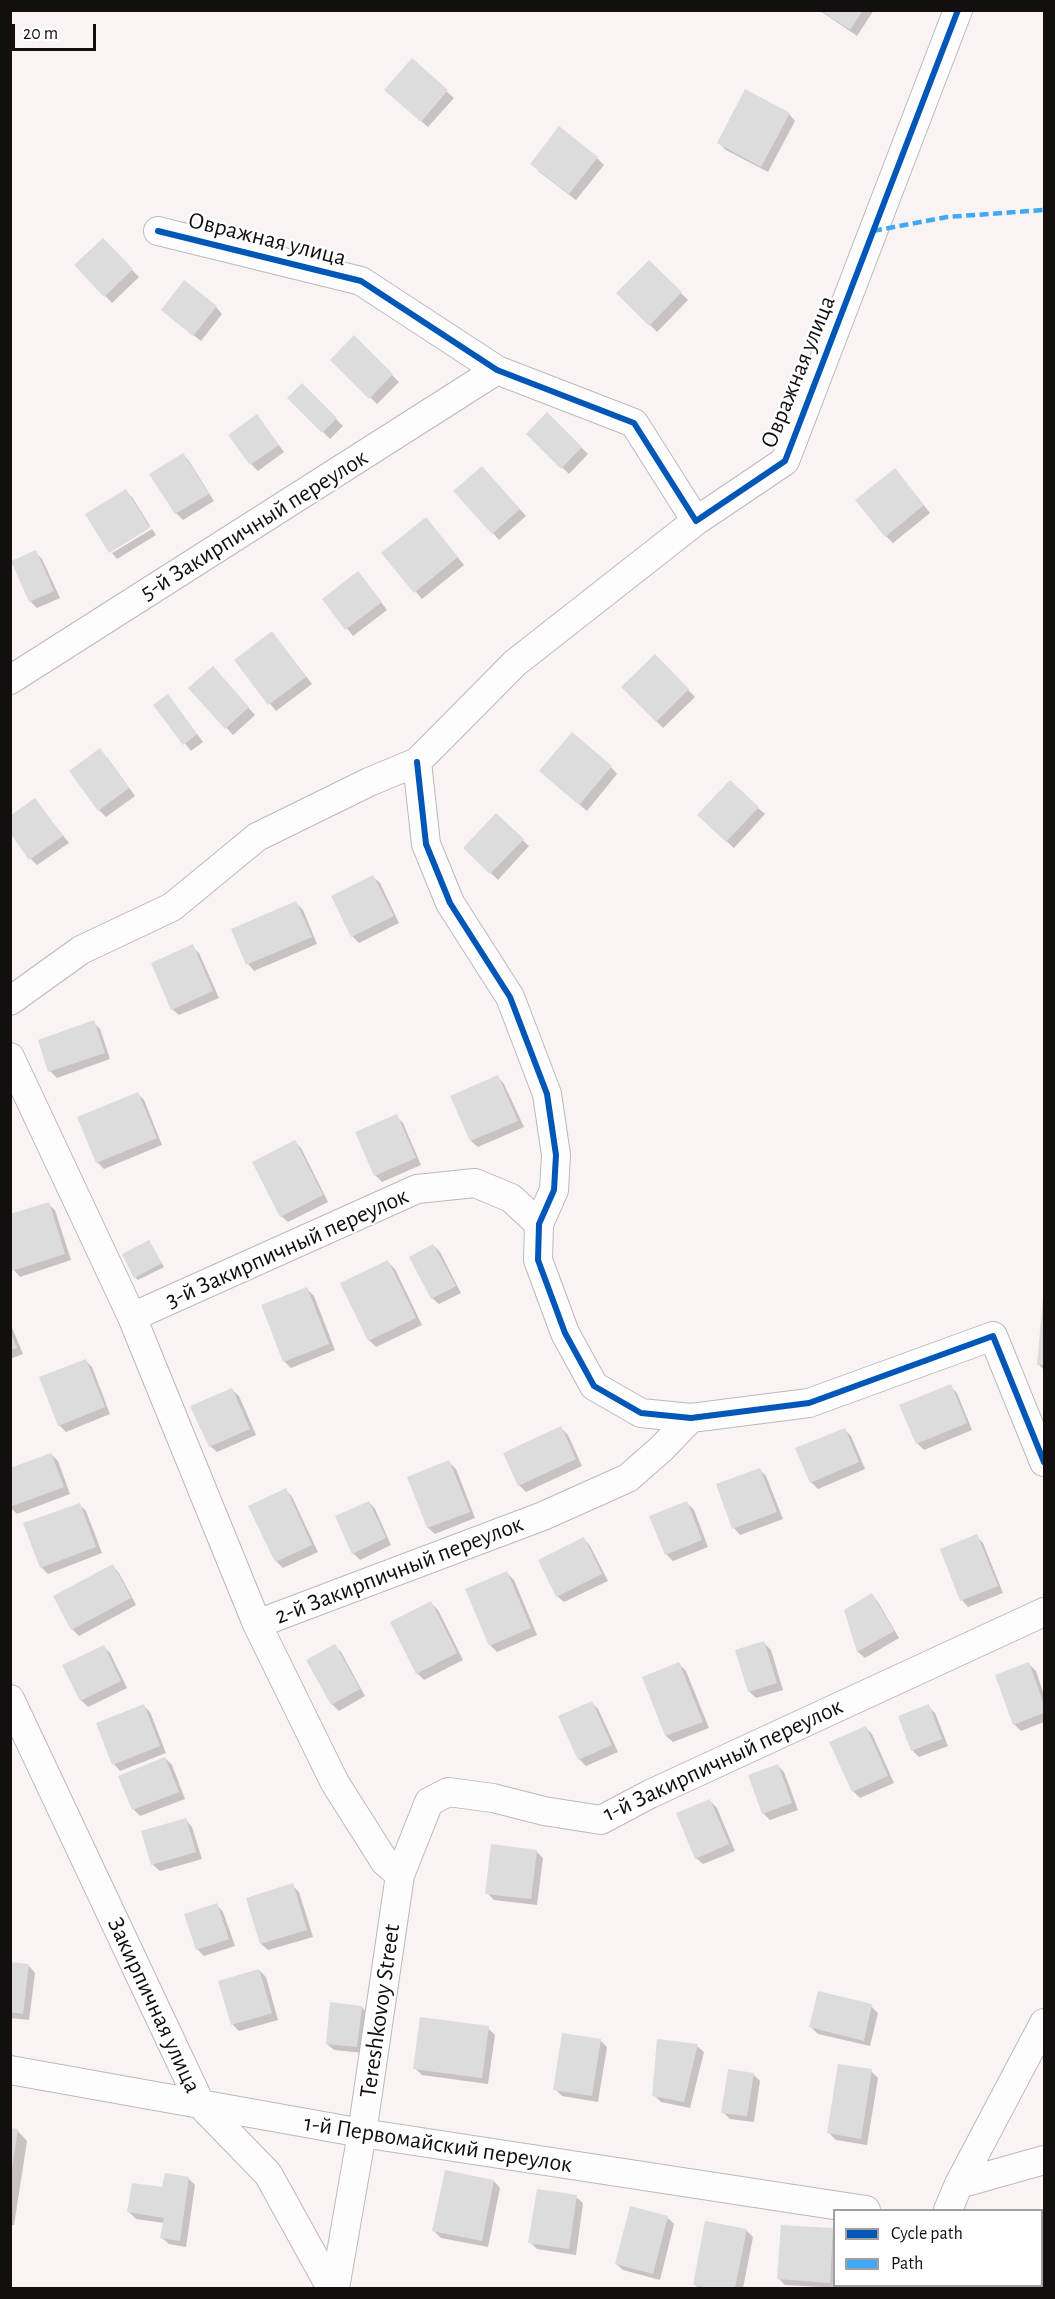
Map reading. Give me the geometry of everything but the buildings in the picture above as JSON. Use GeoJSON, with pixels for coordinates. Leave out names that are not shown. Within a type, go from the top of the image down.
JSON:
{"type":"FeatureCollection","features":[{"type":"Feature","properties":{"kind":"street","name":"Овражная улица"},"geometry":{"type":"LineString","coordinates":[[158,231],[361,281],[497,370],[634,423],[696,521],[786,461],[958,10]]}},
{"type":"Feature","properties":{"kind":"street","name":"5-й Закирпичный переулок"},"geometry":{"type":"LineString","coordinates":[[10,680],[497,370]]}},
{"type":"Feature","properties":{"kind":"street"},"geometry":{"type":"LineString","coordinates":[[10,1001],[81,950],[172,907],[256,837],[369,782],[417,762],[515,663],[696,521]]}},
{"type":"Feature","properties":{"kind":"street"},"geometry":{"type":"LineString","coordinates":[[417,762],[426,844],[450,903],[510,997],[547,1094],[556,1155],[555,1190],[539,1224],[538,1260],[565,1333],[594,1386],[640,1413],[692,1418],[809,1403],[993,1336],[1044,1462]]}},
{"type":"Feature","properties":{"kind":"street"},"geometry":{"type":"LineString","coordinates":[[10,1057],[132,1317],[257,1624]]}},
{"type":"Feature","properties":{"kind":"street","name":"3-й Закирпичный переулок"},"geometry":{"type":"LineString","coordinates":[[132,1317],[417,1189],[475,1183],[511,1198],[539,1224]]}},
{"type":"Feature","properties":{"kind":"street","name":"2-й Закирпичный переулок"},"geometry":{"type":"LineString","coordinates":[[400,1875],[385,1862],[335,1783],[257,1624],[543,1516],[628,1478],[662,1449],[692,1418]]}},
{"type":"Feature","properties":{"kind":"street","name":"1-й Закирпичный переулок"},"geometry":{"type":"LineString","coordinates":[[400,1875],[429,1802],[448,1792],[493,1798],[544,1811],[601,1821],[650,1794],[1044,1612]]}},
{"type":"Feature","properties":{"kind":"street","name":"Закирпичная улица"},"geometry":{"type":"LineString","coordinates":[[10,1699],[201,2105],[268,2174],[333,2289]]}},
{"type":"Feature","properties":{"kind":"street","name":"Tereshkovoy Street"},"geometry":{"type":"LineString","coordinates":[[333,2289],[362,2133],[400,1875]]}},
{"type":"Feature","properties":{"kind":"street"},"geometry":{"type":"LineString","coordinates":[[949,2209],[959,2184],[1044,2023]]}},
{"type":"Feature","properties":{"kind":"street","name":"1-й Первомайский переулок"},"geometry":{"type":"LineString","coordinates":[[10,2070],[362,2133],[854,2209]]}},
{"type":"Feature","properties":{"kind":"street"},"geometry":{"type":"LineString","coordinates":[[959,2184],[1044,2160]]}},
{"type":"Feature","properties":{"kind":"marked path"},"geometry":{"type":"LineString","coordinates":[[873,231],[947,217],[1044,210]]}},
{"type":"Feature","properties":{"kind":"cycle path"},"geometry":{"type":"LineString","coordinates":[[158,231],[361,281],[497,370],[634,423],[696,521],[785,461],[958,10]]}},
{"type":"Feature","properties":{"kind":"cycle path"},"geometry":{"type":"LineString","coordinates":[[417,762],[426,844],[450,903],[510,997],[547,1094],[556,1155],[554,1190],[539,1224],[538,1260],[565,1333],[594,1386],[641,1413],[691,1418],[809,1403],[993,1336],[1044,1462]]}}]}
